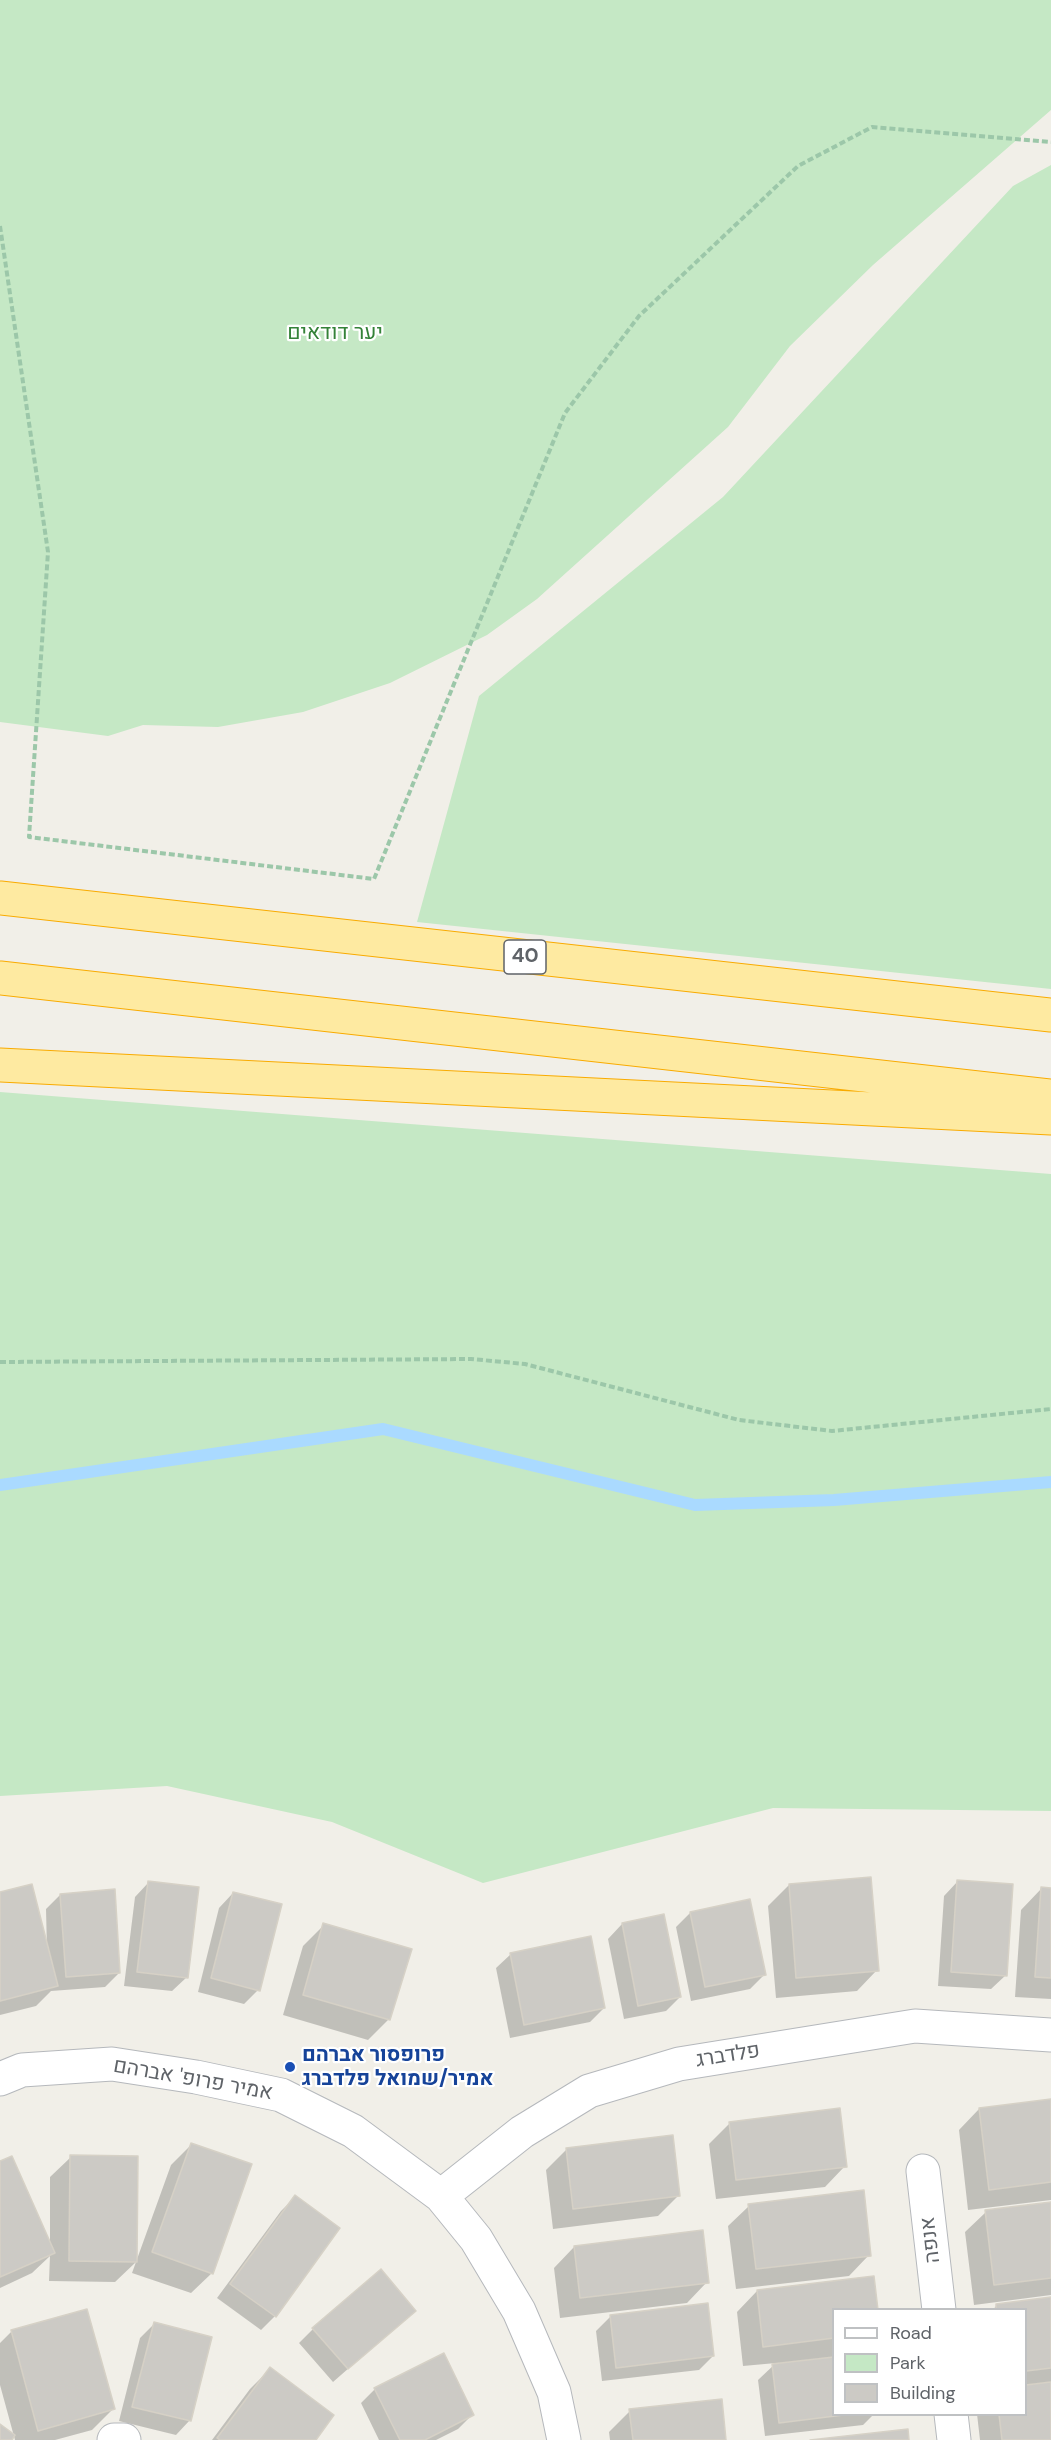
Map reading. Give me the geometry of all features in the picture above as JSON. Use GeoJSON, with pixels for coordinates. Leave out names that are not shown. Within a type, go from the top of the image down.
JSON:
{"type":"FeatureCollection","features":[{"type":"Feature","properties":{"kind":"highway","name":"40"},"geometry":{"type":"LineString","coordinates":[[0,897],[1051,1016]]}},
{"type":"Feature","properties":{"kind":"highway"},"geometry":{"type":"LineString","coordinates":[[0,978],[1051,1096]]}},
{"type":"Feature","properties":{"kind":"highway"},"geometry":{"type":"LineString","coordinates":[[0,1065],[1051,1118]]}},
{"type":"Feature","properties":{"kind":"street","name":"פלדברג"},"geometry":{"type":"LineString","coordinates":[[441,2196],[522,2132],[589,2091],[679,2064],[915,2026],[1051,2035]]}},
{"type":"Feature","properties":{"kind":"street","name":"אמיר פרופ' אברהם"},"geometry":{"type":"LineString","coordinates":[[0,2079],[22,2070],[112,2064],[196,2077],[281,2095],[353,2131],[441,2196],[476,2239],[519,2311],[554,2392],[564,2440]]}},
{"type":"Feature","properties":{"kind":"street","name":"אנפה"},"geometry":{"type":"LineString","coordinates":[[923,2171],[939,2308]]}},
{"type":"Feature","properties":{"kind":"street"},"geometry":{"type":"LineString","coordinates":[[951,2416],[954,2440]]}},
{"type":"Feature","properties":{"kind":"street"},"geometry":{"type":"LineString","coordinates":[[114,2440],[124,2440]]}},
{"type":"Feature","properties":{"kind":"path"},"geometry":{"type":"LineString","coordinates":[[0,226],[48,552],[29,837],[374,879],[565,413],[639,316],[798,165],[872,127],[1051,142]]}},
{"type":"Feature","properties":{"kind":"path"},"geometry":{"type":"LineString","coordinates":[[0,1362],[471,1359],[525,1364],[739,1420],[832,1431],[1051,1409]]}},
{"type":"Feature","properties":{"kind":"green space","name":"יער דודאים"},"geometry":{"type":"Polygon","coordinates":[[[0,0],[1051,0],[1051,110],[873,265],[790,346],[728,427],[537,599],[487,635],[390,683],[303,712],[218,727],[143,725],[108,736],[0,722],[0,0]]]}},
{"type":"Feature","properties":{"kind":"green space"},"geometry":{"type":"Polygon","coordinates":[[[1051,165],[1051,989],[417,922],[479,696],[723,497],[1013,186],[1051,165]]]}},
{"type":"Feature","properties":{"kind":"green space"},"geometry":{"type":"Polygon","coordinates":[[[0,1092],[1051,1174],[1051,1811],[773,1808],[483,1883],[332,1822],[167,1786],[0,1796],[0,1092]]]}},
{"type":"Feature","properties":{"kind":"building"},"geometry":{"type":"Polygon","coordinates":[[[871,1877],[879,1971],[796,1978],[789,1884],[871,1877]]]}},
{"type":"Feature","properties":{"kind":"building"},"geometry":{"type":"Polygon","coordinates":[[[957,1880],[1013,1884],[1007,1976],[951,1972],[957,1880]]]}},
{"type":"Feature","properties":{"kind":"building"},"geometry":{"type":"Polygon","coordinates":[[[148,1881],[199,1887],[188,1978],[137,1972],[148,1881]]]}},
{"type":"Feature","properties":{"kind":"building"},"geometry":{"type":"Polygon","coordinates":[[[32,1884],[58,1986],[0,2001],[0,1892],[32,1884]]]}},
{"type":"Feature","properties":{"kind":"building"},"geometry":{"type":"Polygon","coordinates":[[[1041,1887],[1051,1888],[1051,1978],[1035,1977],[1041,1887]]]}},
{"type":"Feature","properties":{"kind":"building"},"geometry":{"type":"Polygon","coordinates":[[[115,1889],[120,1973],[66,1977],[60,1894],[115,1889]]]}},
{"type":"Feature","properties":{"kind":"building"},"geometry":{"type":"Polygon","coordinates":[[[233,1892],[282,1904],[260,1991],[211,1978],[233,1892]]]}},
{"type":"Feature","properties":{"kind":"building"},"geometry":{"type":"Polygon","coordinates":[[[750,1899],[766,1975],[705,1987],[690,1912],[750,1899]]]}},
{"type":"Feature","properties":{"kind":"building"},"geometry":{"type":"Polygon","coordinates":[[[664,1914],[681,1997],[638,2006],[622,1923],[664,1914]]]}},
{"type":"Feature","properties":{"kind":"building"},"geometry":{"type":"Polygon","coordinates":[[[323,1923],[412,1949],[390,2020],[303,1995],[323,1923]]]}},
{"type":"Feature","properties":{"kind":"building"},"geometry":{"type":"Polygon","coordinates":[[[591,1936],[605,2008],[524,2025],[510,1953],[591,1936]]]}},
{"type":"Feature","properties":{"kind":"building"},"geometry":{"type":"Polygon","coordinates":[[[1051,2099],[1051,2182],[989,2190],[979,2108],[1051,2099]]]}},
{"type":"Feature","properties":{"kind":"building"},"geometry":{"type":"Polygon","coordinates":[[[840,2108],[847,2167],[736,2180],[729,2122],[840,2108]]]}},
{"type":"Feature","properties":{"kind":"building"},"geometry":{"type":"Polygon","coordinates":[[[673,2135],[680,2196],[573,2209],[566,2148],[673,2135]]]}},
{"type":"Feature","properties":{"kind":"building"},"geometry":{"type":"Polygon","coordinates":[[[191,2143],[252,2164],[213,2274],[152,2252],[191,2143]]]}},
{"type":"Feature","properties":{"kind":"building"},"geometry":{"type":"Polygon","coordinates":[[[70,2155],[138,2156],[137,2262],[69,2261],[70,2155]]]}},
{"type":"Feature","properties":{"kind":"building"},"geometry":{"type":"Polygon","coordinates":[[[12,2156],[55,2253],[0,2277],[0,2161],[12,2156]]]}},
{"type":"Feature","properties":{"kind":"building"},"geometry":{"type":"Polygon","coordinates":[[[864,2190],[871,2256],[756,2269],[748,2204],[864,2190]]]}},
{"type":"Feature","properties":{"kind":"building"},"geometry":{"type":"Polygon","coordinates":[[[295,2195],[340,2228],[276,2317],[230,2284],[295,2195]]]}},
{"type":"Feature","properties":{"kind":"building"},"geometry":{"type":"Polygon","coordinates":[[[1051,2202],[1051,2278],[994,2285],[985,2210],[1051,2202]]]}},
{"type":"Feature","properties":{"kind":"building"},"geometry":{"type":"Polygon","coordinates":[[[703,2230],[709,2283],[580,2298],[574,2246],[703,2230]]]}},
{"type":"Feature","properties":{"kind":"building"},"geometry":{"type":"Polygon","coordinates":[[[381,2269],[416,2311],[348,2369],[312,2328],[381,2269]]]}},
{"type":"Feature","properties":{"kind":"building"},"geometry":{"type":"Polygon","coordinates":[[[874,2276],[878,2308],[832,2308],[832,2338],[763,2347],[757,2290],[874,2276]]]}},
{"type":"Feature","properties":{"kind":"building"},"geometry":{"type":"Polygon","coordinates":[[[1051,2297],[1051,2368],[1027,2371],[1027,2308],[996,2308],[996,2304],[1051,2297]]]}},
{"type":"Feature","properties":{"kind":"building"},"geometry":{"type":"Polygon","coordinates":[[[708,2303],[714,2356],[616,2368],[610,2315],[708,2303]]]}},
{"type":"Feature","properties":{"kind":"building"},"geometry":{"type":"Polygon","coordinates":[[[87,2309],[115,2409],[38,2431],[11,2330],[87,2309]]]}},
{"type":"Feature","properties":{"kind":"building"},"geometry":{"type":"Polygon","coordinates":[[[154,2322],[212,2337],[191,2421],[132,2407],[154,2322]]]}},
{"type":"Feature","properties":{"kind":"building"},"geometry":{"type":"Polygon","coordinates":[[[444,2353],[474,2415],[425,2440],[400,2440],[374,2388],[444,2353]]]}},
{"type":"Feature","properties":{"kind":"building"},"geometry":{"type":"Polygon","coordinates":[[[832,2357],[832,2416],[835,2416],[779,2423],[772,2364],[832,2357]]]}},
{"type":"Feature","properties":{"kind":"building"},"geometry":{"type":"Polygon","coordinates":[[[270,2367],[334,2415],[316,2440],[220,2440],[217,2438],[270,2367]]]}},
{"type":"Feature","properties":{"kind":"building"},"geometry":{"type":"Polygon","coordinates":[[[1051,2382],[1051,2440],[1002,2440],[999,2416],[1027,2416],[1027,2385],[1051,2382]]]}},
{"type":"Feature","properties":{"kind":"building"},"geometry":{"type":"Polygon","coordinates":[[[722,2399],[726,2440],[633,2440],[629,2409],[722,2399]]]}},
{"type":"Feature","properties":{"kind":"building"},"geometry":{"type":"Polygon","coordinates":[[[0,2424],[15,2435],[12,2440],[0,2440],[0,2424]]]}},
{"type":"Feature","properties":{"kind":"building"},"geometry":{"type":"Polygon","coordinates":[[[908,2429],[909,2440],[810,2440],[908,2429]]]}},
{"type":"Feature","properties":{"kind":"waterway"},"geometry":{"type":"LineString","coordinates":[[0,1485],[383,1429],[695,1505],[834,1500],[1051,1482]]}},
{"type":"Feature","properties":{"kind":"place","name":"פרופסור אברהם אמיר/שמואל פלדברג"},"geometry":{"type":"Point","coordinates":[290,2067]}}]}
